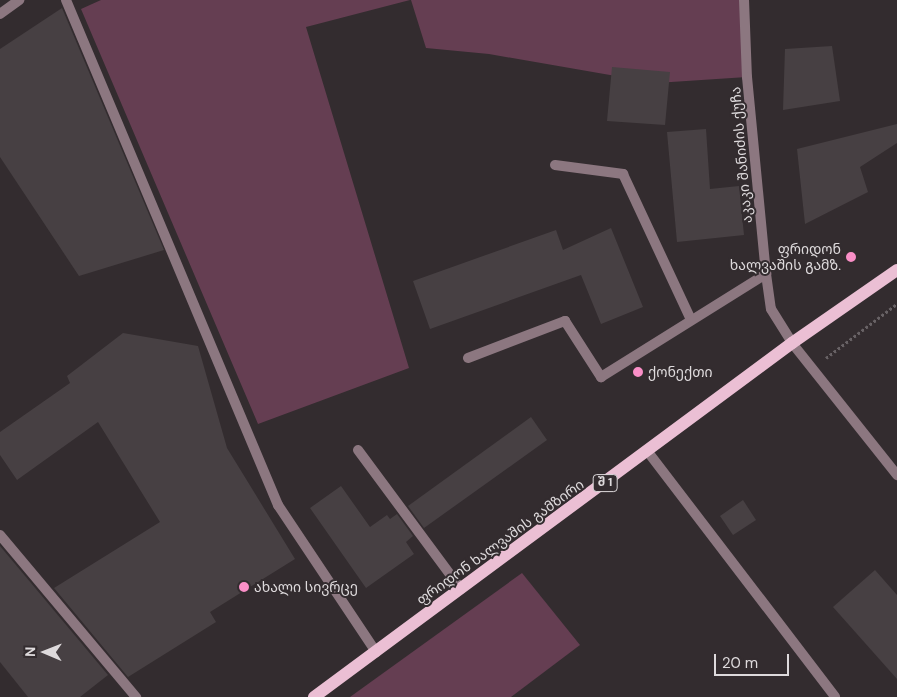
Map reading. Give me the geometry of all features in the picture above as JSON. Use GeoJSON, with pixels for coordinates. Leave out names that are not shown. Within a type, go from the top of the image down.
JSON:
{"type":"FeatureCollection","features":[{"type":"Feature","properties":{"kind":"main road","name":"ფრიდონ ხალვაშის გამზირი"},"geometry":{"type":"LineString","coordinates":[[314,697],[648,452],[792,343],[897,270]]}},
{"type":"Feature","properties":{"kind":"street"},"geometry":{"type":"LineString","coordinates":[[0,14],[19,0]]}},
{"type":"Feature","properties":{"kind":"street"},"geometry":{"type":"LineString","coordinates":[[66,0],[278,506],[376,652]]}},
{"type":"Feature","properties":{"kind":"street","name":"აკაკი შანიძის ქუჩა"},"geometry":{"type":"LineString","coordinates":[[744,0],[748,77],[766,274],[772,309],[792,343],[897,475]]}},
{"type":"Feature","properties":{"kind":"street"},"geometry":{"type":"LineString","coordinates":[[555,165],[623,174],[691,320]]}},
{"type":"Feature","properties":{"kind":"street"},"geometry":{"type":"LineString","coordinates":[[468,358],[565,321],[601,377],[766,274]]}},
{"type":"Feature","properties":{"kind":"street"},"geometry":{"type":"LineString","coordinates":[[358,450],[461,589]]}},
{"type":"Feature","properties":{"kind":"street"},"geometry":{"type":"LineString","coordinates":[[648,452],[835,697]]}},
{"type":"Feature","properties":{"kind":"street"},"geometry":{"type":"LineString","coordinates":[[0,535],[136,697]]}},
{"type":"Feature","properties":{"kind":"path"},"geometry":{"type":"LineString","coordinates":[[812,369],[897,304]]}},
{"type":"Feature","properties":{"kind":"shaded area"},"geometry":{"type":"Polygon","coordinates":[[[101,0],[410,0],[306,27],[409,368],[258,424],[81,9],[101,0]]]}},
{"type":"Feature","properties":{"kind":"shaded area"},"geometry":{"type":"Polygon","coordinates":[[[411,0],[744,0],[747,77],[656,83],[489,54],[426,48],[411,0]]]}},
{"type":"Feature","properties":{"kind":"shaded area"},"geometry":{"type":"Polygon","coordinates":[[[522,573],[580,645],[511,697],[350,697],[522,573]]]}},
{"type":"Feature","properties":{"kind":"building"},"geometry":{"type":"Polygon","coordinates":[[[62,8],[164,250],[79,276],[0,157],[0,49],[62,8]]]}},
{"type":"Feature","properties":{"kind":"building"},"geometry":{"type":"Polygon","coordinates":[[[832,46],[840,101],[783,110],[785,49],[832,46]]]}},
{"type":"Feature","properties":{"kind":"building"},"geometry":{"type":"Polygon","coordinates":[[[612,67],[670,72],[665,125],[607,121],[612,67]]]}},
{"type":"Feature","properties":{"kind":"building"},"geometry":{"type":"Polygon","coordinates":[[[897,124],[897,143],[860,167],[868,192],[805,224],[797,149],[897,124]]]}},
{"type":"Feature","properties":{"kind":"building"},"geometry":{"type":"Polygon","coordinates":[[[706,129],[710,189],[739,186],[744,235],[677,242],[667,132],[706,129]]]}},
{"type":"Feature","properties":{"kind":"building"},"geometry":{"type":"Polygon","coordinates":[[[611,228],[643,307],[601,324],[581,275],[430,329],[413,281],[556,230],[563,250],[611,228]]]}},
{"type":"Feature","properties":{"kind":"building"},"geometry":{"type":"Polygon","coordinates":[[[123,333],[198,346],[227,448],[295,559],[210,612],[216,622],[128,677],[54,588],[160,522],[98,422],[17,480],[0,455],[0,432],[70,383],[67,376],[123,333]]]}},
{"type":"Feature","properties":{"kind":"building"},"geometry":{"type":"Polygon","coordinates":[[[531,417],[547,440],[424,528],[408,506],[531,417]]]}},
{"type":"Feature","properties":{"kind":"building"},"geometry":{"type":"Polygon","coordinates":[[[341,486],[370,527],[387,515],[390,519],[397,514],[413,536],[406,542],[414,554],[366,588],[310,508],[341,486]]]}},
{"type":"Feature","properties":{"kind":"building"},"geometry":{"type":"Polygon","coordinates":[[[743,500],[756,520],[733,535],[720,516],[743,500]]]}},
{"type":"Feature","properties":{"kind":"building"},"geometry":{"type":"Polygon","coordinates":[[[0,546],[108,675],[80,697],[28,697],[0,662],[0,546]]]}},
{"type":"Feature","properties":{"kind":"building"},"geometry":{"type":"Polygon","coordinates":[[[875,570],[897,595],[897,679],[833,607],[875,570]]]}},
{"type":"Feature","properties":{"kind":"place","name":"ფრიდონ ხალვაშის გამზ."},"geometry":{"type":"Point","coordinates":[851,257]}},
{"type":"Feature","properties":{"kind":"place","name":"ქონექთი"},"geometry":{"type":"Point","coordinates":[638,372]}},
{"type":"Feature","properties":{"kind":"place","name":"ახალი სივრცე"},"geometry":{"type":"Point","coordinates":[244,587]}}]}
